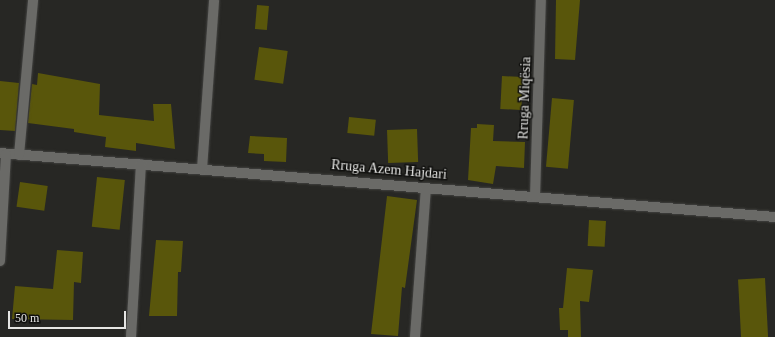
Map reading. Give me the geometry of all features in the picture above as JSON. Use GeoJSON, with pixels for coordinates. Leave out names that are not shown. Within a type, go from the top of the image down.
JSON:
{"type":"FeatureCollection","features":[{"type":"Feature","properties":{"kind":"street"},"geometry":{"type":"LineString","coordinates":[[20,155],[33,0]]}},
{"type":"Feature","properties":{"kind":"street"},"geometry":{"type":"LineString","coordinates":[[202,169],[214,0]]}},
{"type":"Feature","properties":{"kind":"street","name":"Rruga Miqësia"},"geometry":{"type":"LineString","coordinates":[[535,197],[541,0]]}},
{"type":"Feature","properties":{"kind":"street"},"geometry":{"type":"LineString","coordinates":[[0,261],[3,153]]}},
{"type":"Feature","properties":{"kind":"street","name":"Rruga Azem Hajdari"},"geometry":{"type":"LineString","coordinates":[[3,153],[775,217]]}},
{"type":"Feature","properties":{"kind":"street"},"geometry":{"type":"LineString","coordinates":[[131,337],[141,164]]}},
{"type":"Feature","properties":{"kind":"street"},"geometry":{"type":"LineString","coordinates":[[415,337],[426,188]]}},
{"type":"Feature","properties":{"kind":"building"},"geometry":{"type":"Polygon","coordinates":[[[556,0],[580,0],[575,60],[555,59],[556,0]]]}},
{"type":"Feature","properties":{"kind":"building"},"geometry":{"type":"Polygon","coordinates":[[[257,5],[269,6],[267,30],[255,29],[257,5]]]}},
{"type":"Feature","properties":{"kind":"building"},"geometry":{"type":"Polygon","coordinates":[[[259,47],[288,51],[283,84],[254,80],[259,47]]]}},
{"type":"Feature","properties":{"kind":"building"},"geometry":{"type":"Polygon","coordinates":[[[38,73],[100,84],[99,115],[154,121],[153,104],[171,104],[175,149],[136,143],[136,151],[105,147],[106,137],[74,132],[74,129],[28,123],[32,84],[37,85],[38,73]]]}},
{"type":"Feature","properties":{"kind":"building"},"geometry":{"type":"Polygon","coordinates":[[[502,76],[523,77],[521,110],[500,109],[502,76]]]}},
{"type":"Feature","properties":{"kind":"building"},"geometry":{"type":"Polygon","coordinates":[[[0,81],[19,83],[15,131],[0,130],[0,81]]]}},
{"type":"Feature","properties":{"kind":"building"},"geometry":{"type":"Polygon","coordinates":[[[552,98],[574,100],[568,169],[546,167],[552,98]]]}},
{"type":"Feature","properties":{"kind":"building"},"geometry":{"type":"Polygon","coordinates":[[[349,117],[376,120],[374,136],[347,133],[349,117]]]}},
{"type":"Feature","properties":{"kind":"building"},"geometry":{"type":"Polygon","coordinates":[[[477,124],[494,125],[493,141],[525,142],[524,168],[496,166],[493,184],[468,180],[471,128],[477,128],[477,124]]]}},
{"type":"Feature","properties":{"kind":"building"},"geometry":{"type":"Polygon","coordinates":[[[417,129],[418,162],[388,163],[387,130],[417,129]]]}},
{"type":"Feature","properties":{"kind":"building"},"geometry":{"type":"Polygon","coordinates":[[[250,136],[287,138],[286,162],[264,161],[264,154],[248,153],[250,136]]]}},
{"type":"Feature","properties":{"kind":"building"},"geometry":{"type":"Polygon","coordinates":[[[97,177],[125,180],[120,230],[92,227],[97,177]]]}},
{"type":"Feature","properties":{"kind":"building"},"geometry":{"type":"Polygon","coordinates":[[[20,182],[48,186],[44,211],[17,207],[20,182]]]}},
{"type":"Feature","properties":{"kind":"building"},"geometry":{"type":"Polygon","coordinates":[[[387,196],[417,200],[405,288],[402,287],[398,336],[371,334],[387,196]]]}},
{"type":"Feature","properties":{"kind":"building"},"geometry":{"type":"Polygon","coordinates":[[[589,220],[606,221],[605,247],[588,246],[589,220]]]}},
{"type":"Feature","properties":{"kind":"building"},"geometry":{"type":"Polygon","coordinates":[[[156,240],[183,241],[181,272],[178,272],[177,316],[149,316],[156,240]]]}},
{"type":"Feature","properties":{"kind":"building"},"geometry":{"type":"Polygon","coordinates":[[[57,250],[83,252],[81,283],[74,282],[73,320],[12,319],[15,286],[53,289],[57,250]]]}},
{"type":"Feature","properties":{"kind":"building"},"geometry":{"type":"Polygon","coordinates":[[[567,268],[593,270],[589,302],[580,301],[581,337],[568,337],[568,330],[560,330],[559,308],[563,308],[567,268]]]}},
{"type":"Feature","properties":{"kind":"building"},"geometry":{"type":"Polygon","coordinates":[[[765,278],[768,337],[741,337],[738,279],[765,278]]]}}]}
